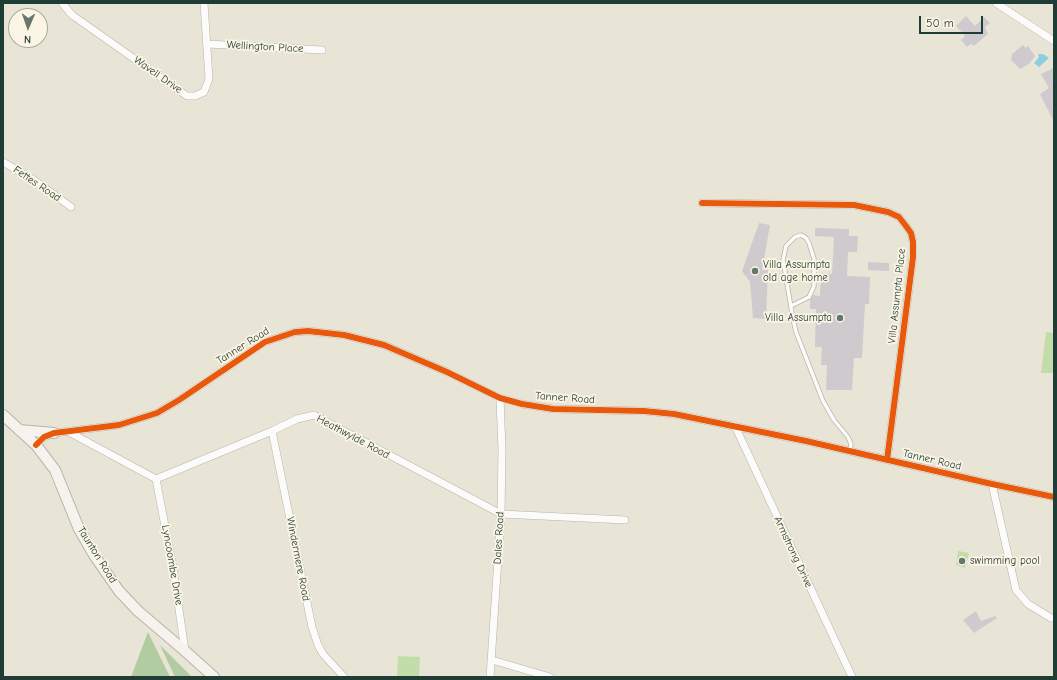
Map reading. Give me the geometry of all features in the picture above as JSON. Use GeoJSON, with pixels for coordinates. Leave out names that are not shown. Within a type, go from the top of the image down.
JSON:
{"type":"FeatureCollection","features":[{"type":"Feature","properties":{"kind":"street","name":"Wavell Drive"},"geometry":{"type":"LineString","coordinates":[[62,3],[72,15],[187,96],[199,95],[204,92],[207,86],[209,65],[204,3]]}},
{"type":"Feature","properties":{"kind":"street"},"geometry":{"type":"LineString","coordinates":[[996,3],[1054,41]]}},
{"type":"Feature","properties":{"kind":"street","name":"Wellington Place"},"geometry":{"type":"LineString","coordinates":[[207,44],[322,50]]}},
{"type":"Feature","properties":{"kind":"street","name":"Fettes Road"},"geometry":{"type":"LineString","coordinates":[[3,162],[34,180],[71,207]]}},
{"type":"Feature","properties":{"kind":"street","name":"Villa Assumpta Place"},"geometry":{"type":"LineString","coordinates":[[702,203],[854,205],[888,212],[899,217],[906,226],[911,233],[913,242],[913,257],[887,460]]}},
{"type":"Feature","properties":{"kind":"street","name":"Tanner Road"},"geometry":{"type":"LineString","coordinates":[[36,445],[44,437],[54,433],[119,425],[156,413],[179,400],[265,342],[295,332],[308,331],[344,335],[384,345],[447,372],[500,398],[553,409],[660,412],[735,426],[1054,497]]}},
{"type":"Feature","properties":{"kind":"street","name":"Dales Road"},"geometry":{"type":"LineString","coordinates":[[490,677],[501,514],[502,450],[500,398]]}},
{"type":"Feature","properties":{"kind":"street","name":"Taunton Road"},"geometry":{"type":"LineString","coordinates":[[3,415],[36,445],[55,470],[79,529],[105,573],[138,611],[186,651],[214,677]]}},
{"type":"Feature","properties":{"kind":"street","name":"Heathwylde Road"},"geometry":{"type":"LineString","coordinates":[[156,479],[272,431],[297,419],[310,415],[318,416],[397,460],[501,514],[625,520]]}},
{"type":"Feature","properties":{"kind":"street","name":"Armstrong Drive"},"geometry":{"type":"LineString","coordinates":[[735,426],[852,677]]}},
{"type":"Feature","properties":{"kind":"street"},"geometry":{"type":"LineString","coordinates":[[19,430],[54,433]]}},
{"type":"Feature","properties":{"kind":"street"},"geometry":{"type":"LineString","coordinates":[[67,431],[156,479]]}},
{"type":"Feature","properties":{"kind":"street","name":"Windermere Road"},"geometry":{"type":"LineString","coordinates":[[272,431],[312,627],[321,650],[332,665],[344,677]]}},
{"type":"Feature","properties":{"kind":"street","name":"Lyncoombe Drive"},"geometry":{"type":"LineString","coordinates":[[156,479],[173,568],[186,651]]}},
{"type":"Feature","properties":{"kind":"street"},"geometry":{"type":"LineString","coordinates":[[992,484],[1016,590],[1028,604],[1051,618]]}},
{"type":"Feature","properties":{"kind":"street"},"geometry":{"type":"LineString","coordinates":[[492,660],[550,677]]}},
{"type":"Feature","properties":{"kind":"lane"},"geometry":{"type":"LineString","coordinates":[[791,306],[809,297],[814,286],[814,259],[809,243],[806,238],[801,235],[795,237],[786,246],[783,260],[791,306],[796,332],[817,388],[828,411],[848,437],[851,444],[850,451]]}},
{"type":"Feature","properties":{"kind":"green space"},"geometry":{"type":"Polygon","coordinates":[[[1046,332],[1054,333],[1054,373],[1041,373],[1046,332]]]}},
{"type":"Feature","properties":{"kind":"green space","name":"swimming pool"},"geometry":{"type":"Polygon","coordinates":[[[958,551],[969,553],[965,568],[956,565],[958,551]]]}},
{"type":"Feature","properties":{"kind":"green space"},"geometry":{"type":"Polygon","coordinates":[[[148,632],[170,677],[131,677],[148,632]]]}},
{"type":"Feature","properties":{"kind":"green space"},"geometry":{"type":"Polygon","coordinates":[[[160,645],[192,677],[175,677],[160,645]]]}},
{"type":"Feature","properties":{"kind":"green space"},"geometry":{"type":"Polygon","coordinates":[[[398,656],[420,657],[419,677],[397,677],[398,656]]]}},
{"type":"Feature","properties":{"kind":"water"},"geometry":{"type":"Polygon","coordinates":[[[1038,54],[1043,54],[1049,58],[1039,67],[1034,63],[1039,57],[1038,54]]]}},
{"type":"Feature","properties":{"kind":"building"},"geometry":{"type":"Polygon","coordinates":[[[966,16],[975,26],[984,17],[990,23],[985,27],[988,34],[974,46],[971,44],[967,47],[961,40],[965,36],[956,26],[966,16]]]}},
{"type":"Feature","properties":{"kind":"building"},"geometry":{"type":"Polygon","coordinates":[[[1023,45],[1026,48],[1028,46],[1035,56],[1029,64],[1020,69],[1011,60],[1012,54],[1023,45]]]}},
{"type":"Feature","properties":{"kind":"building"},"geometry":{"type":"Polygon","coordinates":[[[1054,68],[1054,122],[1040,94],[1049,88],[1041,74],[1054,68]]]}},
{"type":"Feature","properties":{"kind":"building","name":"Villa Assumpta old age home"},"geometry":{"type":"Polygon","coordinates":[[[759,223],[770,225],[762,270],[768,270],[766,319],[753,318],[750,282],[742,271],[759,223]]]}},
{"type":"Feature","properties":{"kind":"building","name":"Villa Assumpta"},"geometry":{"type":"Polygon","coordinates":[[[815,228],[849,229],[849,236],[858,236],[857,252],[848,252],[847,276],[870,277],[869,304],[865,304],[862,358],[854,358],[852,390],[826,390],[827,365],[821,365],[822,347],[815,347],[816,309],[810,309],[810,300],[813,295],[820,296],[821,273],[832,274],[834,237],[815,236],[815,228]]]}},
{"type":"Feature","properties":{"kind":"building"},"geometry":{"type":"Polygon","coordinates":[[[868,262],[889,263],[889,271],[868,270],[868,262]]]}},
{"type":"Feature","properties":{"kind":"building"},"geometry":{"type":"Polygon","coordinates":[[[976,611],[981,621],[995,616],[997,618],[974,633],[963,620],[976,611]]]}},
{"type":"Feature","properties":{"kind":"cycle path"},"geometry":{"type":"LineString","coordinates":[[702,203],[854,205],[888,212],[899,217],[906,226],[911,233],[913,242],[913,257],[887,460]]}},
{"type":"Feature","properties":{"kind":"cycle path"},"geometry":{"type":"LineString","coordinates":[[36,445],[44,437],[54,433],[119,425],[157,413],[179,400],[265,342],[295,332],[308,331],[344,335],[384,345],[447,372],[500,398],[522,404],[553,409],[644,411],[674,414],[806,441],[1054,497]]}},
{"type":"Feature","properties":{"kind":"place","name":"Villa Assumpta old age home"},"geometry":{"type":"Point","coordinates":[755,271]}},
{"type":"Feature","properties":{"kind":"place","name":"Villa Assumpta"},"geometry":{"type":"Point","coordinates":[840,318]}},
{"type":"Feature","properties":{"kind":"place","name":"swimming pool"},"geometry":{"type":"Point","coordinates":[962,561]}}]}
